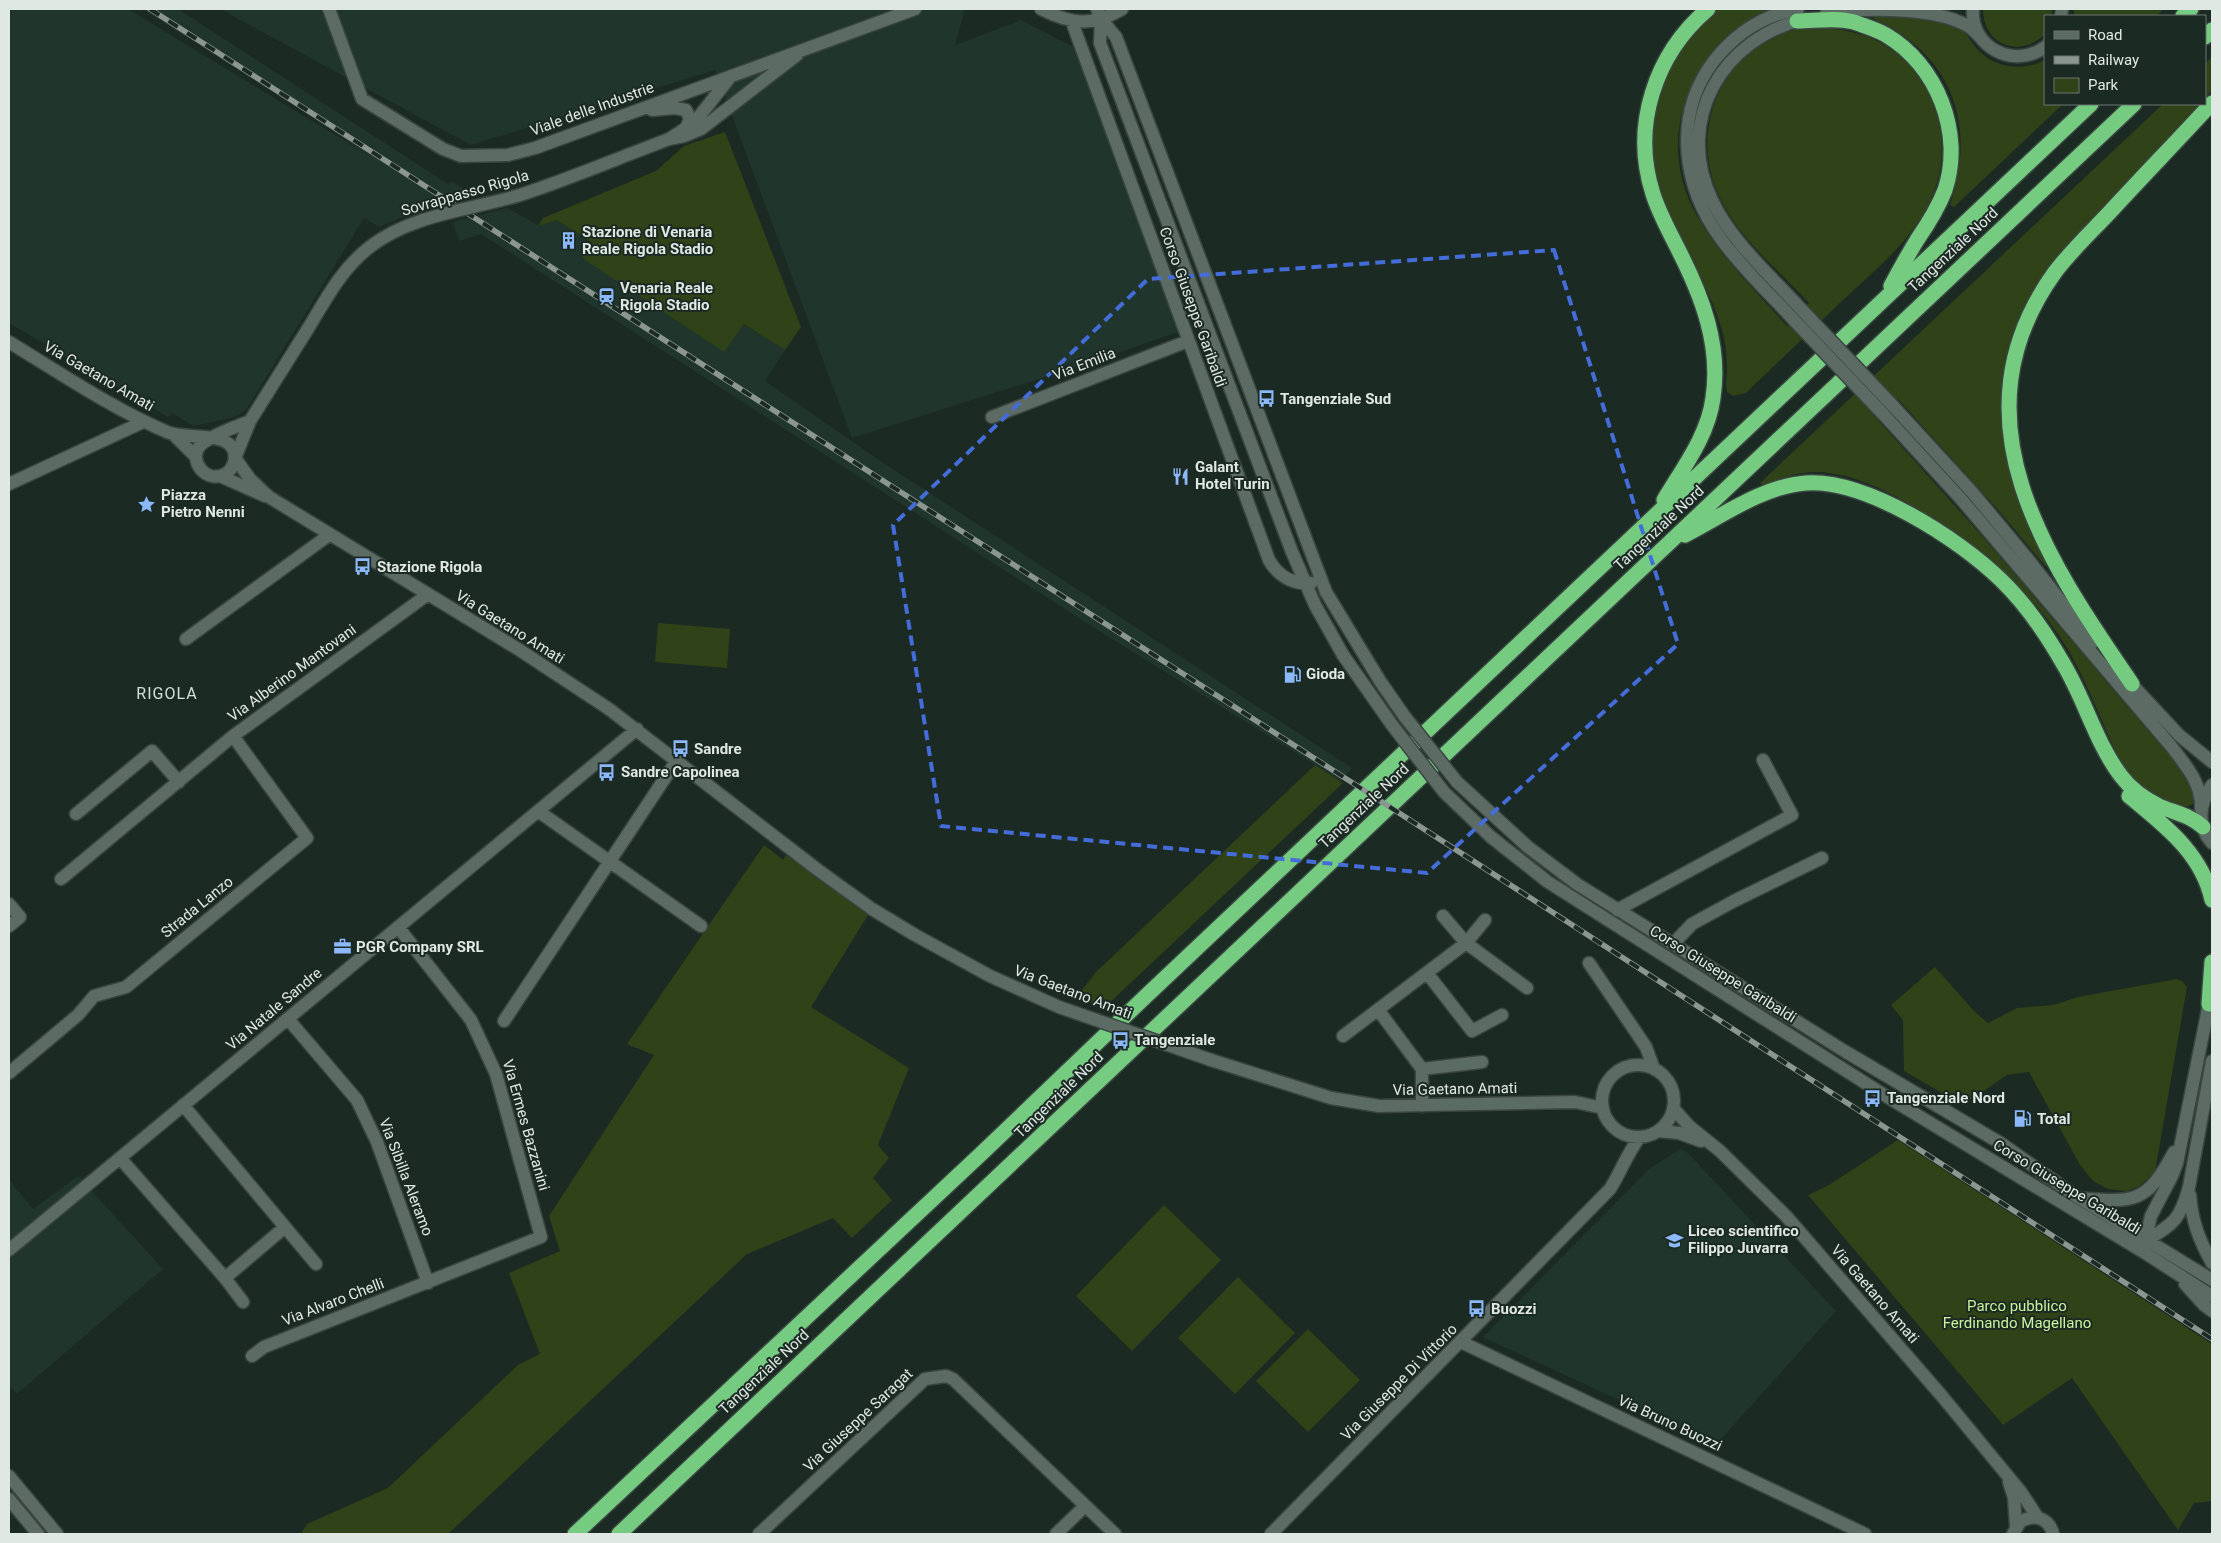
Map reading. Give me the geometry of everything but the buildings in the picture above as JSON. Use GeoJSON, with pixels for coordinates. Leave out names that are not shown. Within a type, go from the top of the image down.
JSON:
{"type":"FeatureCollection","features":[{"type":"Feature","properties":{"kind":"highway"},"geometry":{"type":"LineString","coordinates":[[1653,518],[1707,426],[1713,398],[1714,362],[1710,327],[1698,292],[1661,214],[1651,188],[1645,153],[1646,121],[1653,89],[1665,61],[1685,31],[1708,9]]}},
{"type":"Feature","properties":{"kind":"highway"},"geometry":{"type":"LineString","coordinates":[[1797,15],[1852,22],[1885,34],[1899,44],[1922,67],[1932,81],[1948,119],[1951,155],[1945,189],[1930,221],[1882,301]]}},
{"type":"Feature","properties":{"kind":"highway"},"geometry":{"type":"LineString","coordinates":[[2132,684],[2085,616],[2049,549],[2024,495],[2014,463],[2010,433],[2009,396],[2020,338],[2056,271],[2212,103]]}},
{"type":"Feature","properties":{"kind":"highway","name":"Tangenziale Nord"},"geometry":{"type":"LineString","coordinates":[[575,1534],[982,1153],[1160,982],[2089,105]]}},
{"type":"Feature","properties":{"kind":"highway","name":"Tangenziale Nord"},"geometry":{"type":"LineString","coordinates":[[619,1534],[2133,105]]}},
{"type":"Feature","properties":{"kind":"highway"},"geometry":{"type":"LineString","coordinates":[[1668,544],[1758,496],[1790,485],[1806,483],[1834,484],[1849,487],[1884,500],[1963,548],[2002,580],[2035,620],[2057,653],[2076,685],[2113,764],[2128,784],[2147,799],[2190,817],[2209,839]]}},
{"type":"Feature","properties":{"kind":"highway"},"geometry":{"type":"LineString","coordinates":[[2094,726],[2114,780],[2129,796],[2184,845],[2201,869],[2212,900]]}},
{"type":"Feature","properties":{"kind":"highway"},"geometry":{"type":"LineString","coordinates":[[2210,998],[2212,962]]}},
{"type":"Feature","properties":{"kind":"street","name":"Viale delle Industrie"},"geometry":{"type":"LineString","coordinates":[[328,9],[362,99],[443,149],[461,156],[508,155],[634,112],[916,9]]}},
{"type":"Feature","properties":{"kind":"street"},"geometry":{"type":"LineString","coordinates":[[1041,9],[1060,19],[1072,22],[1122,9]]}},
{"type":"Feature","properties":{"kind":"street"},"geometry":{"type":"LineString","coordinates":[[1973,9],[1973,21],[1980,37]]}},
{"type":"Feature","properties":{"kind":"street"},"geometry":{"type":"LineString","coordinates":[[2044,48],[2031,54],[2012,57],[1994,50],[1971,28],[1951,19],[1905,12],[1856,11],[1765,19],[1729,44],[1700,82],[1690,110],[1686,130],[1687,159],[1690,176],[1707,218],[1730,250],[1792,318],[1972,492],[2109,661],[2178,736],[2212,762]]}},
{"type":"Feature","properties":{"kind":"street","name":"Corso Giuseppe Garibaldi"},"geometry":{"type":"LineString","coordinates":[[1099,14],[1116,38],[1321,580],[1352,636],[1405,717],[1457,782],[1528,847],[1578,884],[1846,1052],[2002,1144],[2144,1245],[2173,1271],[2212,1296]]}},
{"type":"Feature","properties":{"kind":"street","name":"Corso Giuseppe Garibaldi"},"geometry":{"type":"LineString","coordinates":[[1099,14],[1100,42],[1292,552],[1315,605],[1343,655],[1392,726],[1444,792],[1491,837],[1548,882],[1889,1098],[2144,1245],[2212,1280]]}},
{"type":"Feature","properties":{"kind":"street"},"geometry":{"type":"LineString","coordinates":[[1797,15],[1763,34],[1737,54],[1724,68],[1706,103],[1699,151],[1705,184],[1722,219],[1889,411],[2166,740],[2196,782],[2201,796],[2201,809],[2209,839]]}},
{"type":"Feature","properties":{"kind":"street","name":"Corso Giuseppe Garibaldi"},"geometry":{"type":"LineString","coordinates":[[1072,22],[1269,560],[1280,574],[1298,584],[1306,584]]}},
{"type":"Feature","properties":{"kind":"street","name":"Viale delle Industrie"},"geometry":{"type":"LineString","coordinates":[[630,154],[701,129],[806,48]]}},
{"type":"Feature","properties":{"kind":"street","name":"Viale delle Industrie"},"geometry":{"type":"LineString","coordinates":[[669,139],[700,117],[731,76]]}},
{"type":"Feature","properties":{"kind":"street"},"geometry":{"type":"LineString","coordinates":[[634,112],[681,108],[686,110],[690,119],[686,128]]}},
{"type":"Feature","properties":{"kind":"street","name":"Sovrappasso Rigola"},"geometry":{"type":"LineString","coordinates":[[250,421],[337,282],[349,266],[371,246],[393,232],[421,221],[521,194],[630,154]]}},
{"type":"Feature","properties":{"kind":"street","name":"Via Emilia"},"geometry":{"type":"LineString","coordinates":[[992,417],[1188,341]]}},
{"type":"Feature","properties":{"kind":"street","name":"Via Gaetano Amati"},"geometry":{"type":"LineString","coordinates":[[9,342],[143,422],[175,436],[211,439],[250,421]]}},
{"type":"Feature","properties":{"kind":"street"},"geometry":{"type":"LineString","coordinates":[[235,458],[234,452],[227,442],[221,439],[211,439],[199,447],[196,457],[198,466],[202,471],[213,477],[220,476],[231,469],[250,421]]}},
{"type":"Feature","properties":{"kind":"street"},"geometry":{"type":"LineString","coordinates":[[9,484],[143,422]]}},
{"type":"Feature","properties":{"kind":"street","name":"Via Gaetano Amati"},"geometry":{"type":"LineString","coordinates":[[175,436],[196,457]]}},
{"type":"Feature","properties":{"kind":"street","name":"Via Gaetano Amati"},"geometry":{"type":"LineString","coordinates":[[235,458],[250,479],[269,497],[518,649],[637,729],[818,870],[878,913],[990,976],[1059,1007],[1211,1060],[1354,1103],[1379,1106],[1422,1106],[1575,1102],[1603,1108]]}},
{"type":"Feature","properties":{"kind":"street","name":"Via Gaetano Amati"},"geometry":{"type":"LineString","coordinates":[[220,476],[269,497]]}},
{"type":"Feature","properties":{"kind":"street"},"geometry":{"type":"LineString","coordinates":[[186,640],[329,535]]}},
{"type":"Feature","properties":{"kind":"street"},"geometry":{"type":"LineString","coordinates":[[1306,584],[1321,580]]}},
{"type":"Feature","properties":{"kind":"street","name":"Via Alberino Mantovani"},"geometry":{"type":"LineString","coordinates":[[61,879],[233,736],[427,595]]}},
{"type":"Feature","properties":{"kind":"street","name":"Via Natale Sandre"},"geometry":{"type":"LineString","coordinates":[[184,1105],[637,729]]}},
{"type":"Feature","properties":{"kind":"street","name":"Strada Lanzo"},"geometry":{"type":"LineString","coordinates":[[9,1073],[78,1015],[94,996],[126,987],[307,838],[233,736]]}},
{"type":"Feature","properties":{"kind":"street"},"geometry":{"type":"LineString","coordinates":[[76,814],[152,751],[179,782]]}},
{"type":"Feature","properties":{"kind":"street"},"geometry":{"type":"LineString","coordinates":[[504,1021],[677,760]]}},
{"type":"Feature","properties":{"kind":"street"},"geometry":{"type":"LineString","coordinates":[[1618,910],[1792,815],[1763,760]]}},
{"type":"Feature","properties":{"kind":"street"},"geometry":{"type":"LineString","coordinates":[[2201,809],[2205,796],[2212,785]]}},
{"type":"Feature","properties":{"kind":"street"},"geometry":{"type":"LineString","coordinates":[[538,811],[701,926]]}},
{"type":"Feature","properties":{"kind":"street"},"geometry":{"type":"LineString","coordinates":[[1673,944],[1692,924],[1822,858]]}},
{"type":"Feature","properties":{"kind":"street"},"geometry":{"type":"LineString","coordinates":[[9,904],[20,917],[9,926]]}},
{"type":"Feature","properties":{"kind":"street"},"geometry":{"type":"LineString","coordinates":[[1443,916],[1466,943],[1527,988]]}},
{"type":"Feature","properties":{"kind":"street"},"geometry":{"type":"LineString","coordinates":[[1343,1036],[1379,1011],[1466,943],[1485,920]]}},
{"type":"Feature","properties":{"kind":"street","name":"Via Ermes Bazzanini"},"geometry":{"type":"LineString","coordinates":[[398,927],[471,1020],[487,1051],[496,1074],[541,1237],[428,1283]]}},
{"type":"Feature","properties":{"kind":"street"},"geometry":{"type":"LineString","coordinates":[[1589,964],[1646,1048],[1654,1069]]}},
{"type":"Feature","properties":{"kind":"street"},"geometry":{"type":"LineString","coordinates":[[1427,973],[1472,1031],[1502,1015]]}},
{"type":"Feature","properties":{"kind":"street"},"geometry":{"type":"LineString","coordinates":[[2144,1245],[2151,1216],[2172,1176],[2182,1137],[2210,998]]}},
{"type":"Feature","properties":{"kind":"street"},"geometry":{"type":"LineString","coordinates":[[1379,1011],[1422,1069],[1422,1106]]}},
{"type":"Feature","properties":{"kind":"street","name":"Via Sibilla Aleramo"},"geometry":{"type":"LineString","coordinates":[[288,1019],[357,1100],[377,1142],[428,1283]]}},
{"type":"Feature","properties":{"kind":"street"},"geometry":{"type":"LineString","coordinates":[[1637,1065],[1640,1048],[1639,1040]]}},
{"type":"Feature","properties":{"kind":"street"},"geometry":{"type":"LineString","coordinates":[[2144,1245],[2171,1225],[2184,1207],[2212,1061]]}},
{"type":"Feature","properties":{"kind":"street"},"geometry":{"type":"LineString","coordinates":[[1422,1069],[1482,1062]]}},
{"type":"Feature","properties":{"kind":"street"},"geometry":{"type":"LineString","coordinates":[[1637,1065],[1654,1069],[1662,1074],[1672,1089],[1674,1108],[1669,1119],[1658,1131],[1640,1137],[1621,1132],[1609,1122],[1603,1108],[1604,1092],[1608,1081],[1626,1067],[1637,1065]]}},
{"type":"Feature","properties":{"kind":"street","name":"Via Gaetano Amati"},"geometry":{"type":"LineString","coordinates":[[1575,1102],[1604,1092]]}},
{"type":"Feature","properties":{"kind":"street"},"geometry":{"type":"LineString","coordinates":[[9,1250],[184,1105],[316,1264]]}},
{"type":"Feature","properties":{"kind":"street","name":"Via Gaetano Amati"},"geometry":{"type":"LineString","coordinates":[[1674,1108],[1689,1126],[1720,1152],[1786,1216],[1941,1395],[2021,1492],[2038,1518],[2048,1524],[2053,1534]]}},
{"type":"Feature","properties":{"kind":"street","name":"Via Gaetano Amati"},"geometry":{"type":"LineString","coordinates":[[1658,1131],[1679,1133],[1706,1142]]}},
{"type":"Feature","properties":{"kind":"street","name":"Via Giuseppe Di Vittorio"},"geometry":{"type":"LineString","coordinates":[[1621,1132],[1624,1160]]}},
{"type":"Feature","properties":{"kind":"street","name":"Via Giuseppe Di Vittorio"},"geometry":{"type":"LineString","coordinates":[[1270,1534],[1610,1189],[1619,1176],[1624,1160],[1640,1137]]}},
{"type":"Feature","properties":{"kind":"street"},"geometry":{"type":"LineString","coordinates":[[2077,1197],[2117,1200],[2143,1194],[2162,1175],[2182,1137]]}},
{"type":"Feature","properties":{"kind":"street"},"geometry":{"type":"LineString","coordinates":[[120,1158],[225,1278],[243,1302]]}},
{"type":"Feature","properties":{"kind":"street"},"geometry":{"type":"LineString","coordinates":[[2189,1187],[2194,1224],[2198,1237],[2212,1263]]}},
{"type":"Feature","properties":{"kind":"street"},"geometry":{"type":"LineString","coordinates":[[225,1278],[285,1227]]}},
{"type":"Feature","properties":{"kind":"street"},"geometry":{"type":"LineString","coordinates":[[2173,1271],[2204,1305],[2212,1311]]}},
{"type":"Feature","properties":{"kind":"street","name":"Via Alvaro Chelli"},"geometry":{"type":"LineString","coordinates":[[252,1356],[264,1346],[428,1283]]}},
{"type":"Feature","properties":{"kind":"street","name":"Via Bruno Buozzi"},"geometry":{"type":"LineString","coordinates":[[1461,1342],[1865,1534]]}},
{"type":"Feature","properties":{"kind":"street","name":"Via Giuseppe Saragat"},"geometry":{"type":"LineString","coordinates":[[759,1534],[925,1379],[932,1376],[946,1376],[953,1379],[1115,1534]]}},
{"type":"Feature","properties":{"kind":"street"},"geometry":{"type":"LineString","coordinates":[[9,1476],[57,1534]]}},
{"type":"Feature","properties":{"kind":"street","name":"Via Gaetano Amati"},"geometry":{"type":"LineString","coordinates":[[2008,1478],[2014,1498],[2014,1530]]}},
{"type":"Feature","properties":{"kind":"street"},"geometry":{"type":"LineString","coordinates":[[9,1499],[38,1534]]}},
{"type":"Feature","properties":{"kind":"street"},"geometry":{"type":"LineString","coordinates":[[1056,1534],[1085,1506]]}},
{"type":"Feature","properties":{"kind":"street"},"geometry":{"type":"LineString","coordinates":[[2014,1530],[2026,1518],[2038,1518]]}},
{"type":"Feature","properties":{"kind":"highlighted area"},"geometry":{"type":"Polygon","coordinates":[[[1554,250],[1678,644],[1427,873],[941,826],[893,525],[1148,279],[1554,250]]]}},
{"type":"Feature","properties":{"kind":"shaded area"},"geometry":{"type":"Polygon","coordinates":[[[9,9],[128,9],[373,158],[300,109],[142,9],[178,9],[448,184],[452,181],[473,194],[427,207],[379,227],[364,218],[246,410],[235,417],[194,426],[172,413],[168,417],[9,323],[9,9]]]}},
{"type":"Feature","properties":{"kind":"shaded area"},"geometry":{"type":"Polygon","coordinates":[[[220,9],[965,9],[955,45],[1021,20],[1083,52],[1184,330],[1077,367],[852,438],[715,70],[471,145],[220,9]]]}},
{"type":"Feature","properties":{"kind":"shaded area"},"geometry":{"type":"Polygon","coordinates":[[[507,208],[538,225],[557,220],[592,242],[582,258],[724,351],[744,324],[785,350],[765,381],[879,460],[1352,768],[1341,781],[1099,631],[481,234],[459,241],[453,222],[507,208]]]}},
{"type":"Feature","properties":{"kind":"shaded area","name":"Liceo scientifico Filippo Juvarra"},"geometry":{"type":"Polygon","coordinates":[[[1680,1149],[1688,1153],[1836,1311],[1716,1445],[1483,1337],[1649,1169],[1680,1149]]]}},
{"type":"Feature","properties":{"kind":"shaded area"},"geometry":{"type":"Polygon","coordinates":[[[78,1176],[163,1269],[17,1394],[9,1385],[9,1180],[33,1209],[78,1176]]]}},
{"type":"Feature","properties":{"kind":"green space"},"geometry":{"type":"Polygon","coordinates":[[[1717,9],[1772,9],[1744,25],[1721,45],[1702,69],[1688,95],[1680,123],[1678,153],[1683,184],[1696,214],[1715,244],[1738,273],[1787,326],[1809,303],[1752,245],[1732,220],[1714,184],[1709,161],[1708,137],[1711,114],[1719,92],[1732,72],[1748,55],[1773,39],[1796,29],[1823,27],[1863,35],[1896,53],[1914,71],[1933,105],[1942,142],[1938,180],[1934,192],[1927,208],[1907,238],[1746,393],[1733,396],[1726,389],[1726,352],[1715,310],[1661,196],[1653,156],[1652,136],[1657,96],[1663,77],[1672,59],[1691,35],[1717,9]]]}},
{"type":"Feature","properties":{"kind":"green space"},"geometry":{"type":"Polygon","coordinates":[[[1983,9],[2052,9],[2052,15],[2044,15],[2044,35],[2035,42],[2025,46],[2014,47],[1996,39],[1989,32],[1983,9]]]}},
{"type":"Feature","properties":{"kind":"green space"},"geometry":{"type":"Polygon","coordinates":[[[2074,9],[2164,9],[2157,15],[2074,15],[2074,9]]]}},
{"type":"Feature","properties":{"kind":"green space"},"geometry":{"type":"Polygon","coordinates":[[[1875,15],[1937,19],[1959,27],[1978,50],[1993,61],[2019,67],[2037,64],[2044,60],[2044,105],[2062,105],[1954,207],[1950,205],[1958,176],[1961,147],[1959,120],[1952,96],[1940,73],[1923,52],[1901,34],[1874,19],[1875,15]]]}},
{"type":"Feature","properties":{"kind":"green space"},"geometry":{"type":"Polygon","coordinates":[[[2212,57],[2212,90],[2206,97],[2206,63],[2212,57]]]}},
{"type":"Feature","properties":{"kind":"green space"},"geometry":{"type":"Polygon","coordinates":[[[2162,105],[2199,105],[2053,264],[2022,315],[2013,337],[2006,363],[2002,396],[2003,430],[2007,462],[2023,511],[2050,564],[2046,567],[2000,512],[1898,399],[1877,419],[1983,537],[2176,763],[2193,791],[2193,804],[2186,807],[2150,793],[2130,774],[2113,746],[2085,682],[2067,648],[2052,626],[2020,587],[1962,538],[1883,490],[1845,476],[1811,472],[1790,476],[1763,485],[1760,483],[2162,105]]]}},
{"type":"Feature","properties":{"kind":"green space"},"geometry":{"type":"Polygon","coordinates":[[[725,132],[801,327],[785,350],[744,324],[724,352],[582,258],[591,242],[557,220],[538,226],[543,218],[656,171],[684,146],[725,132]]]}},
{"type":"Feature","properties":{"kind":"green space"},"geometry":{"type":"Polygon","coordinates":[[[658,623],[730,629],[727,668],[655,662],[658,623]]]}},
{"type":"Feature","properties":{"kind":"green space"},"geometry":{"type":"Polygon","coordinates":[[[1315,765],[1343,783],[1104,1008],[1076,998],[1096,972],[1315,765]]]}},
{"type":"Feature","properties":{"kind":"green space"},"geometry":{"type":"Polygon","coordinates":[[[764,845],[783,860],[786,855],[868,915],[811,1007],[909,1068],[878,1145],[889,1158],[873,1178],[892,1200],[852,1238],[833,1218],[747,1254],[448,1534],[301,1534],[307,1524],[388,1488],[518,1365],[540,1354],[509,1273],[560,1251],[549,1216],[654,1055],[627,1044],[764,845]]]}},
{"type":"Feature","properties":{"kind":"green space"},"geometry":{"type":"Polygon","coordinates":[[[1935,967],[1974,1011],[1988,1023],[2017,1008],[2053,1005],[2078,997],[2177,979],[2183,982],[2187,987],[2155,1172],[2138,1187],[2127,1191],[2108,1189],[2093,1181],[2080,1165],[2029,1072],[2007,1075],[1963,1105],[1904,1071],[1903,1020],[1891,1005],[1935,967]]]}},
{"type":"Feature","properties":{"kind":"green space","name":"Parco pubblico Ferdinando Magellano"},"geometry":{"type":"Polygon","coordinates":[[[1898,1140],[2212,1344],[2212,1501],[2194,1503],[2178,1530],[2072,1378],[2003,1425],[1808,1195],[1829,1185],[1898,1140]]]}},
{"type":"Feature","properties":{"kind":"green space"},"geometry":{"type":"Polygon","coordinates":[[[1164,1205],[1221,1260],[1132,1351],[1076,1296],[1164,1205]]]}},
{"type":"Feature","properties":{"kind":"green space"},"geometry":{"type":"Polygon","coordinates":[[[1238,1277],[1295,1333],[1235,1394],[1178,1338],[1238,1277]]]}},
{"type":"Feature","properties":{"kind":"green space"},"geometry":{"type":"Polygon","coordinates":[[[1308,1329],[1360,1380],[1308,1432],[1256,1381],[1308,1329]]]}},
{"type":"Feature","properties":{"kind":"railway"},"geometry":{"type":"LineString","coordinates":[[150,9],[2212,1339]]}},
{"type":"Feature","properties":{"kind":"place","name":"Stazione di Venaria Reale Rigola Stadio"},"geometry":{"type":"Point","coordinates":[568,241]}},
{"type":"Feature","properties":{"kind":"place","name":"Venaria Reale Rigola Stadio"},"geometry":{"type":"Point","coordinates":[606,297]}},
{"type":"Feature","properties":{"kind":"place","name":"Tangenziale Sud"},"geometry":{"type":"Point","coordinates":[1266,399]}},
{"type":"Feature","properties":{"kind":"place","name":"Galant Hotel Turin"},"geometry":{"type":"Point","coordinates":[1181,476]}},
{"type":"Feature","properties":{"kind":"place","name":"Piazza Pietro Nenni"},"geometry":{"type":"Point","coordinates":[147,504]}},
{"type":"Feature","properties":{"kind":"place","name":"Stazione Rigola"},"geometry":{"type":"Point","coordinates":[363,567]}},
{"type":"Feature","properties":{"kind":"place","name":"Gioda"},"geometry":{"type":"Point","coordinates":[1292,674]}},
{"type":"Feature","properties":{"kind":"place","name":"Sandre"},"geometry":{"type":"Point","coordinates":[680,749]}},
{"type":"Feature","properties":{"kind":"place","name":"Sandre Capolinea"},"geometry":{"type":"Point","coordinates":[607,772]}},
{"type":"Feature","properties":{"kind":"place","name":"PGR Company SRL"},"geometry":{"type":"Point","coordinates":[342,947]}},
{"type":"Feature","properties":{"kind":"place","name":"Tangenziale"},"geometry":{"type":"Point","coordinates":[1120,1040]}},
{"type":"Feature","properties":{"kind":"place","name":"Tangenziale Nord"},"geometry":{"type":"Point","coordinates":[1873,1098]}},
{"type":"Feature","properties":{"kind":"place","name":"Total"},"geometry":{"type":"Point","coordinates":[2023,1119]}},
{"type":"Feature","properties":{"kind":"place","name":"Liceo scientifico Filippo Juvarra"},"geometry":{"type":"Point","coordinates":[1674,1240]}},
{"type":"Feature","properties":{"kind":"place","name":"Buozzi"},"geometry":{"type":"Point","coordinates":[1477,1309]}},
{"type":"Feature","properties":{"kind":"district","name":"RIGOLA"},"geometry":{"type":"Point","coordinates":[167,693]}}]}
